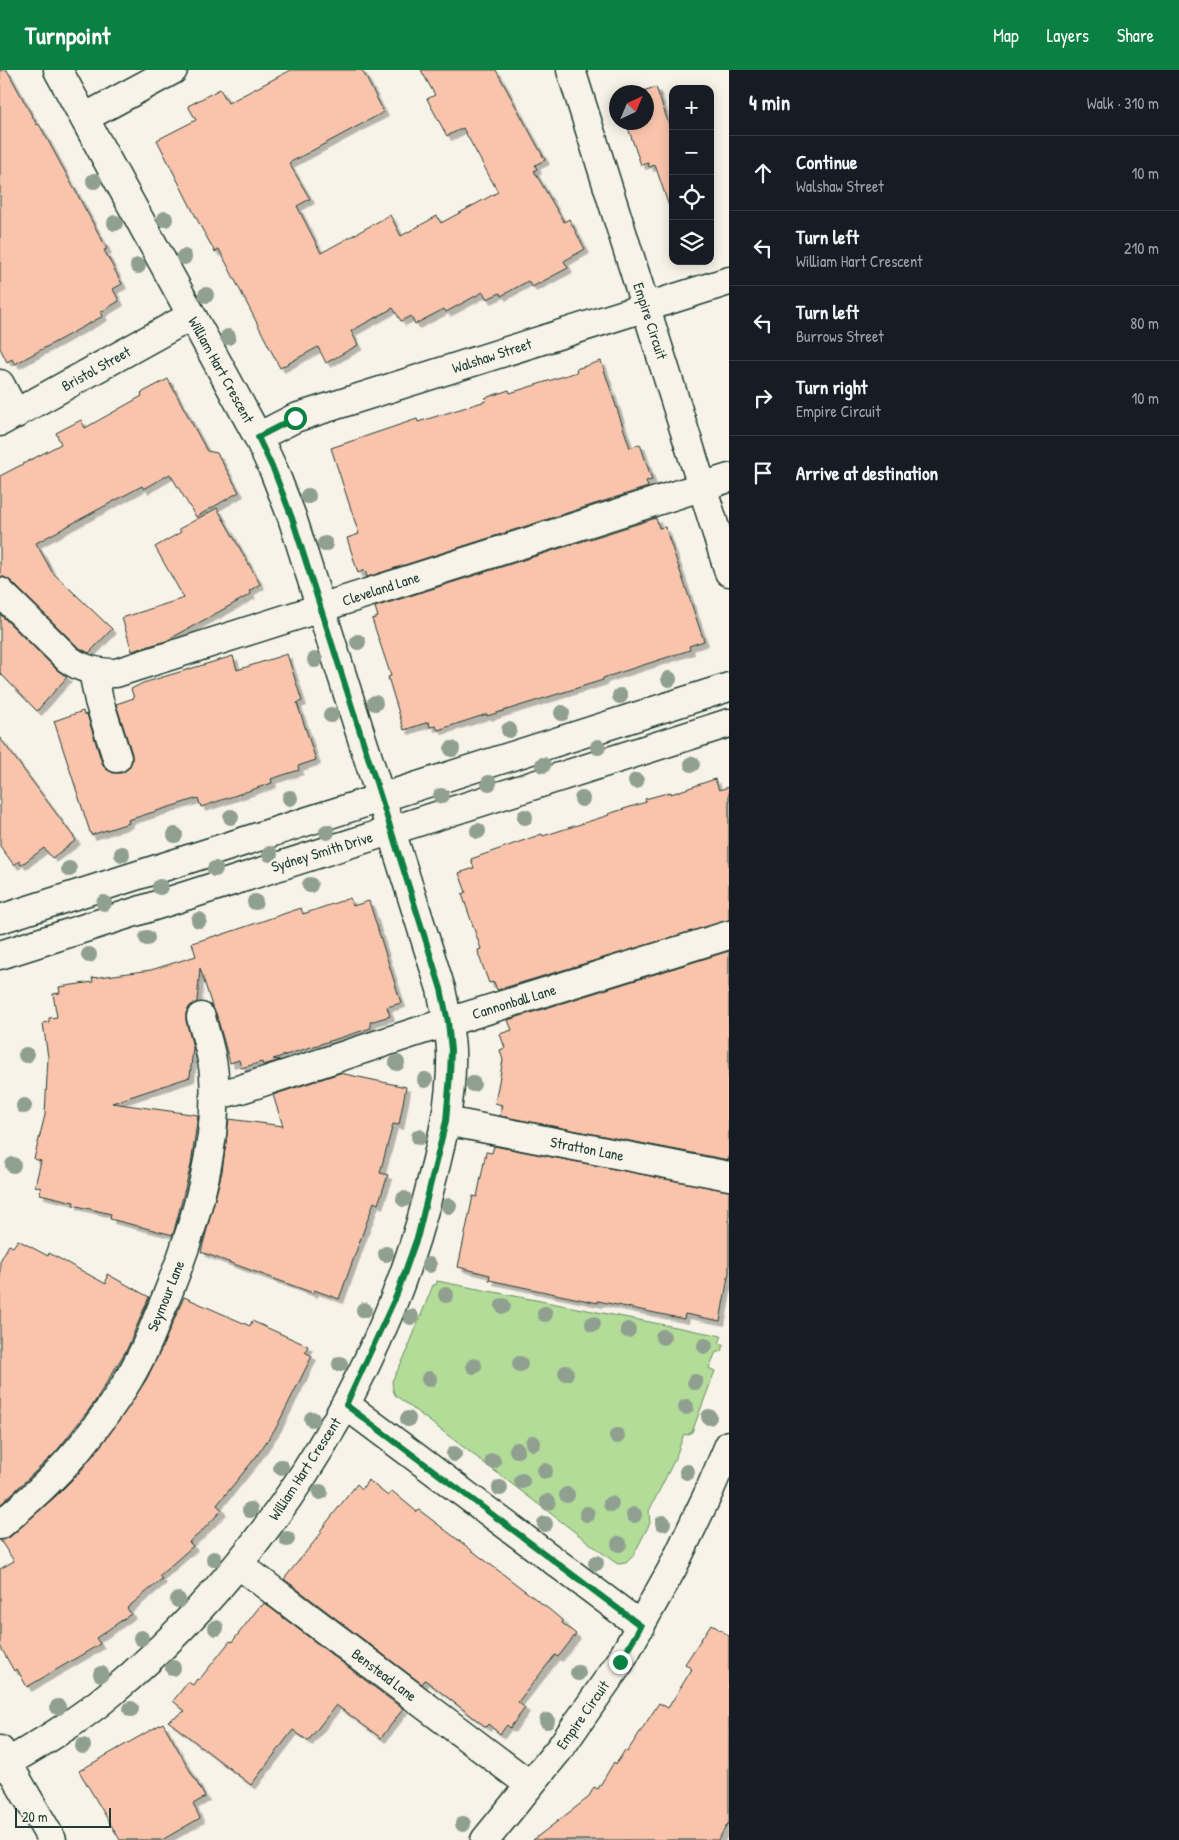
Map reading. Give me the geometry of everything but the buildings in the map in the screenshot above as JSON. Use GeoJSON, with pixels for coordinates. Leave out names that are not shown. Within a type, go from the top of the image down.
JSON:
{"type":"FeatureCollection","features":[{"type":"Feature","properties":{"kind":"street","name":"William Hart Crescent"},"geometry":{"type":"LineString","coordinates":[[2,1760],[71,1724],[109,1695],[152,1656],[217,1589],[238,1564],[282,1507],[328,1435],[346,1405],[397,1294],[408,1265],[446,1121],[451,1050],[448,1022],[441,989],[285,498],[258,437],[58,70]]}},
{"type":"Feature","properties":{"kind":"street"},"geometry":{"type":"LineString","coordinates":[[84,118],[173,70]]}},
{"type":"Feature","properties":{"kind":"street","name":"Empire Circuit"},"geometry":{"type":"LineString","coordinates":[[571,70],[729,572]]}},
{"type":"Feature","properties":{"kind":"street","name":"Walshaw Street"},"geometry":{"type":"LineString","coordinates":[[258,437],[295,418],[729,281]]}},
{"type":"Feature","properties":{"kind":"street","name":"Bristol Street"},"geometry":{"type":"LineString","coordinates":[[8,418],[191,316]]}},
{"type":"Feature","properties":{"kind":"street"},"geometry":{"type":"LineString","coordinates":[[0,384],[8,418]]}},
{"type":"Feature","properties":{"kind":"street","name":"Cleveland Lane"},"geometry":{"type":"LineString","coordinates":[[0,592],[76,665],[93,672],[116,674],[729,478]]}},
{"type":"Feature","properties":{"kind":"street"},"geometry":{"type":"LineString","coordinates":[[93,672],[99,701],[117,758]]}},
{"type":"Feature","properties":{"kind":"street"},"geometry":{"type":"LineString","coordinates":[[0,919],[729,687]]}},
{"type":"Feature","properties":{"kind":"street","name":"Sydney Smith Drive"},"geometry":{"type":"LineString","coordinates":[[0,955],[729,722]]}},
{"type":"Feature","properties":{"kind":"street","name":"Cannonball Lane"},"geometry":{"type":"LineString","coordinates":[[214,1096],[729,935]]}},
{"type":"Feature","properties":{"kind":"street","name":"Seymour Lane"},"geometry":{"type":"LineString","coordinates":[[0,1526],[85,1441],[138,1362],[178,1270],[200,1198],[210,1148],[214,1096],[213,1064],[201,1017]]}},
{"type":"Feature","properties":{"kind":"street","name":"Stratton Lane"},"geometry":{"type":"LineString","coordinates":[[446,1121],[729,1176]]}},
{"type":"Feature","properties":{"kind":"street"},"geometry":{"type":"LineString","coordinates":[[346,1405],[641,1626]]}},
{"type":"Feature","properties":{"kind":"street","name":"Empire Circuit"},"geometry":{"type":"LineString","coordinates":[[485,1840],[561,1747],[591,1705],[641,1626],[688,1536],[729,1445]]}},
{"type":"Feature","properties":{"kind":"street","name":"Benstead Lane"},"geometry":{"type":"LineString","coordinates":[[238,1564],[530,1786]]}},
{"type":"Feature","properties":{"kind":"street"},"geometry":{"type":"LineString","coordinates":[[2,1760],[52,1840]]}},
{"type":"Feature","properties":{"kind":"green space"},"geometry":{"type":"Polygon","coordinates":[[[437,1281],[722,1336],[719,1343],[724,1344],[721,1352],[716,1352],[709,1368],[715,1371],[692,1432],[687,1435],[684,1434],[675,1459],[649,1511],[650,1523],[633,1556],[626,1563],[618,1564],[613,1561],[395,1395],[392,1381],[409,1348],[433,1285],[436,1285],[437,1281]]]}},
{"type":"Feature","properties":{"kind":"route"},"geometry":{"type":"LineString","coordinates":[[295,418],[258,437],[274,471],[292,518],[381,798],[441,989],[448,1022],[451,1050],[446,1121],[418,1235],[397,1294],[346,1405],[641,1626],[620,1662]]}}]}
